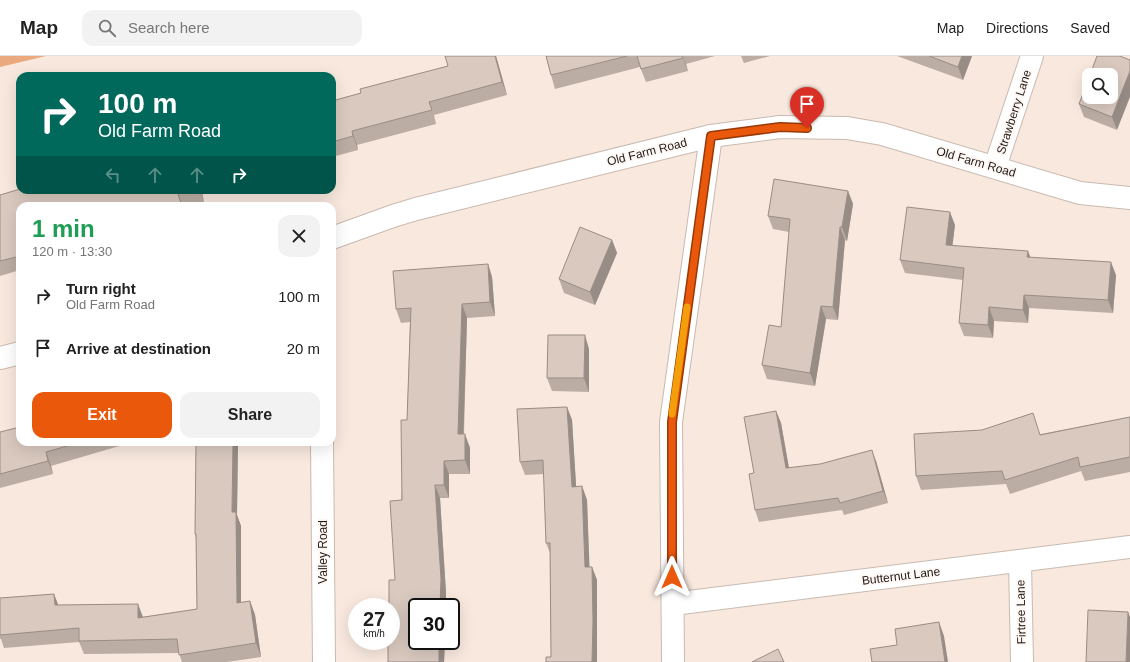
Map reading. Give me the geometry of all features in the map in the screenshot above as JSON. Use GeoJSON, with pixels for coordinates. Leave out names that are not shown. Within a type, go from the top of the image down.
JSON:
{"type":"FeatureCollection","features":[{"type":"Feature","properties":{"kind":"street","name":"Strawberry Lane"},"geometry":{"type":"LineString","coordinates":[[995,167],[1032,56]]}},
{"type":"Feature","properties":{"kind":"street","name":"Old Farm Road"},"geometry":{"type":"LineString","coordinates":[[336,237],[393,216],[711,136],[780,127],[847,128],[882,134],[1080,193],[1130,198]]}},
{"type":"Feature","properties":{"kind":"street"},"geometry":{"type":"LineString","coordinates":[[673,662],[672,422],[711,136]]}},
{"type":"Feature","properties":{"kind":"street"},"geometry":{"type":"LineString","coordinates":[[0,358],[16,354]]}},
{"type":"Feature","properties":{"kind":"street","name":"Valley Road"},"geometry":{"type":"LineString","coordinates":[[322,446],[324,662]]}},
{"type":"Feature","properties":{"kind":"street","name":"Butternut Lane"},"geometry":{"type":"LineString","coordinates":[[673,604],[1130,547]]}},
{"type":"Feature","properties":{"kind":"street","name":"Firtree Lane"},"geometry":{"type":"LineString","coordinates":[[1020,561],[1022,662]]}},
{"type":"Feature","properties":{"kind":"shaded area"},"geometry":{"type":"Polygon","coordinates":[[[0,56],[46,56],[0,67],[0,56]]]}},
{"type":"Feature","properties":{"kind":"building"},"geometry":{"type":"Polygon","coordinates":[[[445,56],[495,56],[502,82],[429,102],[432,110],[352,131],[353,136],[336,141],[336,100],[361,93],[360,89],[448,66],[445,56]]]}},
{"type":"Feature","properties":{"kind":"building"},"geometry":{"type":"Polygon","coordinates":[[[546,56],[627,56],[551,75],[546,56]]]}},
{"type":"Feature","properties":{"kind":"building"},"geometry":{"type":"Polygon","coordinates":[[[637,56],[682,56],[683,58],[641,69],[637,56]]]}},
{"type":"Feature","properties":{"kind":"building"},"geometry":{"type":"Polygon","coordinates":[[[929,56],[962,56],[958,67],[929,56]]]}},
{"type":"Feature","properties":{"kind":"building"},"geometry":{"type":"Polygon","coordinates":[[[1097,56],[1120,56],[1130,60],[1130,71],[1118,102],[1118,68],[1093,68],[1097,56]]]}},
{"type":"Feature","properties":{"kind":"building"},"geometry":{"type":"Polygon","coordinates":[[[1082,96],[1082,104],[1117,104],[1112,117],[1079,104],[1082,96]]]}},
{"type":"Feature","properties":{"kind":"building"},"geometry":{"type":"Polygon","coordinates":[[[774,179],[848,191],[842,227],[840,227],[833,307],[821,306],[810,373],[762,365],[769,325],[781,327],[790,219],[768,216],[774,179]]]}},
{"type":"Feature","properties":{"kind":"building"},"geometry":{"type":"Polygon","coordinates":[[[16,190],[16,194],[178,194],[181,202],[16,202],[16,257],[0,261],[0,195],[16,190]]]}},
{"type":"Feature","properties":{"kind":"building"},"geometry":{"type":"Polygon","coordinates":[[[907,207],[950,212],[946,245],[1028,251],[1027,257],[1111,262],[1108,300],[1024,295],[1023,310],[989,307],[988,325],[959,323],[964,268],[900,260],[907,207]]]}},
{"type":"Feature","properties":{"kind":"building"},"geometry":{"type":"Polygon","coordinates":[[[580,227],[612,240],[590,292],[559,279],[580,227]]]}},
{"type":"Feature","properties":{"kind":"building"},"geometry":{"type":"Polygon","coordinates":[[[488,264],[490,302],[462,304],[458,434],[465,434],[465,460],[444,461],[444,485],[435,485],[441,579],[440,598],[408,598],[408,650],[439,650],[439,662],[388,662],[388,650],[400,650],[400,598],[389,598],[389,580],[395,580],[390,501],[402,500],[401,420],[407,420],[411,308],[396,309],[393,271],[488,264]]]}},
{"type":"Feature","properties":{"kind":"building"},"geometry":{"type":"Polygon","coordinates":[[[548,335],[585,335],[584,378],[547,378],[548,335]]]}},
{"type":"Feature","properties":{"kind":"building"},"geometry":{"type":"Polygon","coordinates":[[[567,407],[572,487],[582,486],[585,567],[592,567],[592,662],[546,662],[546,657],[551,657],[550,543],[546,543],[543,460],[520,462],[517,409],[567,407]]]}},
{"type":"Feature","properties":{"kind":"building"},"geometry":{"type":"Polygon","coordinates":[[[776,411],[786,468],[820,464],[872,450],[883,491],[840,503],[838,498],[755,510],[749,474],[754,473],[744,417],[776,411]]]}},
{"type":"Feature","properties":{"kind":"building"},"geometry":{"type":"Polygon","coordinates":[[[1033,413],[1040,435],[1130,417],[1130,457],[1080,467],[1078,457],[1005,480],[1002,471],[916,476],[914,434],[982,430],[1033,413]]]}},
{"type":"Feature","properties":{"kind":"building"},"geometry":{"type":"Polygon","coordinates":[[[16,428],[16,446],[67,446],[46,452],[48,461],[0,474],[0,432],[16,428]]]}},
{"type":"Feature","properties":{"kind":"building"},"geometry":{"type":"Polygon","coordinates":[[[196,446],[233,446],[232,512],[236,512],[237,603],[250,601],[256,643],[179,655],[177,639],[79,641],[79,628],[0,635],[0,598],[54,594],[55,605],[138,604],[138,618],[197,609],[195,534],[196,446]]]}},
{"type":"Feature","properties":{"kind":"building"},"geometry":{"type":"Polygon","coordinates":[[[1088,610],[1128,612],[1126,662],[1086,662],[1088,610]]]}},
{"type":"Feature","properties":{"kind":"building"},"geometry":{"type":"Polygon","coordinates":[[[939,622],[945,662],[872,662],[870,649],[897,645],[895,629],[939,622]]]}},
{"type":"Feature","properties":{"kind":"building"},"geometry":{"type":"Polygon","coordinates":[[[778,649],[784,662],[752,662],[778,649]]]}},
{"type":"Feature","properties":{"kind":"slow traffic"},"geometry":{"type":"LineString","coordinates":[[672,414],[687,307]]}},
{"type":"Feature","properties":{"kind":"route"},"geometry":{"type":"LineString","coordinates":[[672,577],[672,422],[711,136],[780,127],[807,128]]}}]}
